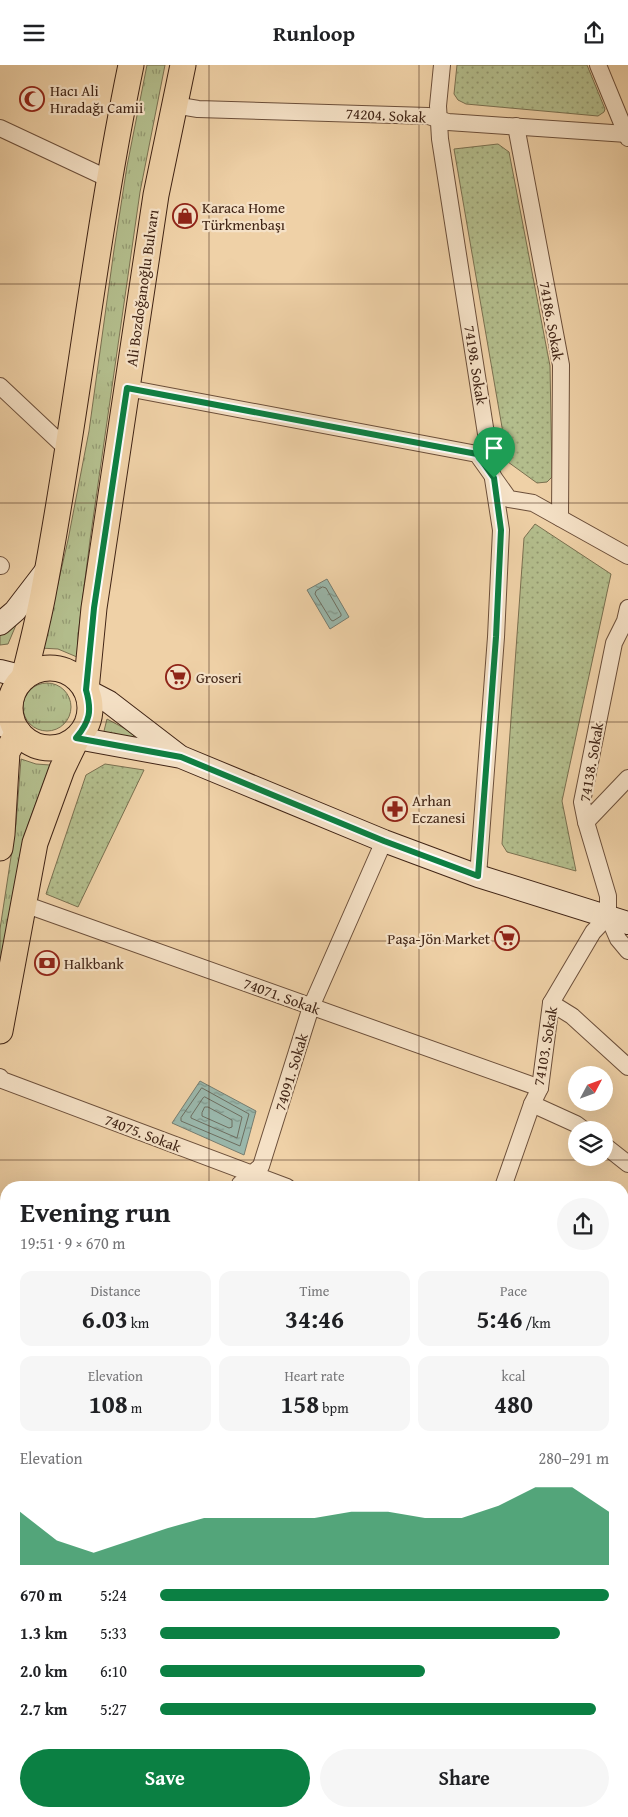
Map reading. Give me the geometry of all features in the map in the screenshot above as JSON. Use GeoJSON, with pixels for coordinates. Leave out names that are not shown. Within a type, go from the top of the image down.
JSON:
{"type":"FeatureCollection","features":[{"type":"Feature","properties":{"kind":"main road"},"geometry":{"type":"LineString","coordinates":[[24,677],[48,568],[110,179],[131,65]]}},
{"type":"Feature","properties":{"kind":"main road","name":"Ali Bozdoğanoğlu Bulvarı"},"geometry":{"type":"LineString","coordinates":[[86,690],[94,608],[156,195],[183,65]]}},
{"type":"Feature","properties":{"kind":"main road"},"geometry":{"type":"LineString","coordinates":[[0,624],[15,611],[48,568]]}},
{"type":"Feature","properties":{"kind":"main road"},"geometry":{"type":"LineString","coordinates":[[0,848],[11,720],[9,706],[12,693],[19,681],[30,673],[42,668],[56,668],[68,672],[86,690],[109,702],[181,757]]}},
{"type":"Feature","properties":{"kind":"main road"},"geometry":{"type":"LineString","coordinates":[[0,671],[24,677]]}},
{"type":"Feature","properties":{"kind":"main road"},"geometry":{"type":"LineString","coordinates":[[9,728],[40,747],[53,748],[66,745],[85,728],[89,716],[90,703],[86,690]]}},
{"type":"Feature","properties":{"kind":"main road"},"geometry":{"type":"LineString","coordinates":[[76,738],[181,757],[384,841],[478,876],[618,920]]}},
{"type":"Feature","properties":{"kind":"main road"},"geometry":{"type":"LineString","coordinates":[[0,1031],[35,843],[62,769],[76,738]]}},
{"type":"Feature","properties":{"kind":"street","name":"74198. Sokak"},"geometry":{"type":"LineString","coordinates":[[442,65],[438,119],[501,530],[496,637],[478,876]]}},
{"type":"Feature","properties":{"kind":"street"},"geometry":{"type":"LineString","coordinates":[[598,65],[627,136]]}},
{"type":"Feature","properties":{"kind":"street","name":"74204. Sokak"},"geometry":{"type":"LineString","coordinates":[[174,105],[198,109],[428,116],[448,122],[627,136]]}},
{"type":"Feature","properties":{"kind":"street","name":"74186. Sokak"},"geometry":{"type":"LineString","coordinates":[[516,126],[561,365],[560,518]]}},
{"type":"Feature","properties":{"kind":"street"},"geometry":{"type":"LineString","coordinates":[[0,127],[110,179]]}},
{"type":"Feature","properties":{"kind":"street"},"geometry":{"type":"LineString","coordinates":[[0,386],[68,450]]}},
{"type":"Feature","properties":{"kind":"street"},"geometry":{"type":"LineString","coordinates":[[127,388],[477,454],[509,499],[533,503],[628,557]]}},
{"type":"Feature","properties":{"kind":"street","name":"74138. Sokak"},"geometry":{"type":"LineString","coordinates":[[618,920],[608,896],[586,823],[582,802],[614,643],[627,618]]}},
{"type":"Feature","properties":{"kind":"street"},"geometry":{"type":"LineString","coordinates":[[586,823],[628,778]]}},
{"type":"Feature","properties":{"kind":"street","name":"74091. Sokak"},"geometry":{"type":"LineString","coordinates":[[245,1181],[262,1165],[312,1007],[384,841]]}},
{"type":"Feature","properties":{"kind":"street","name":"74071. Sokak"},"geometry":{"type":"LineString","coordinates":[[24,904],[540,1088]]}},
{"type":"Feature","properties":{"kind":"street"},"geometry":{"type":"LineString","coordinates":[[618,920],[618,939],[628,951]]}},
{"type":"Feature","properties":{"kind":"street","name":"74103. Sokak"},"geometry":{"type":"LineString","coordinates":[[505,1181],[532,1104],[540,1088],[551,1003],[593,933],[618,920]]}},
{"type":"Feature","properties":{"kind":"street"},"geometry":{"type":"LineString","coordinates":[[551,1003],[572,1016],[628,1067]]}},
{"type":"Feature","properties":{"kind":"street","name":"74075. Sokak"},"geometry":{"type":"LineString","coordinates":[[0,1077],[2,1080],[270,1181]]}},
{"type":"Feature","properties":{"kind":"street"},"geometry":{"type":"LineString","coordinates":[[532,1104],[569,1121]]}},
{"type":"Feature","properties":{"kind":"street"},"geometry":{"type":"LineString","coordinates":[[613,1152],[628,1164]]}},
{"type":"Feature","properties":{"kind":"green space"},"geometry":{"type":"Polygon","coordinates":[[[147,65],[165,65],[140,192],[90,540],[77,657],[58,649],[40,648],[49,623],[68,540],[89,431],[127,166],[147,65]]]}},
{"type":"Feature","properties":{"kind":"green space"},"geometry":{"type":"Polygon","coordinates":[[[457,65],[587,65],[605,109],[598,116],[466,104],[458,100],[454,94],[457,65]]]}},
{"type":"Feature","properties":{"kind":"green space"},"geometry":{"type":"Polygon","coordinates":[[[498,144],[509,152],[550,366],[552,477],[547,482],[537,483],[508,462],[454,149],[498,144]]]}},
{"type":"Feature","properties":{"kind":"green space"},"geometry":{"type":"Polygon","coordinates":[[[535,524],[611,574],[562,801],[576,871],[507,852],[502,844],[524,538],[535,524]]]}},
{"type":"Feature","properties":{"kind":"green space"},"geometry":{"type":"Polygon","coordinates":[[[19,618],[8,644],[0,645],[0,633],[19,618]]]}},
{"type":"Feature","properties":{"kind":"green space"},"geometry":{"type":"Polygon","coordinates":[[[47,683],[56,685],[64,690],[69,698],[71,707],[69,716],[64,724],[56,729],[47,731],[38,729],[30,724],[25,716],[23,707],[25,698],[30,690],[38,685],[47,683]]]}},
{"type":"Feature","properties":{"kind":"green space"},"geometry":{"type":"Polygon","coordinates":[[[107,719],[163,749],[103,735],[107,719]]]}},
{"type":"Feature","properties":{"kind":"green space"},"geometry":{"type":"Polygon","coordinates":[[[21,759],[36,764],[50,765],[28,825],[0,975],[0,929],[16,824],[21,759]]]}},
{"type":"Feature","properties":{"kind":"green space"},"geometry":{"type":"Polygon","coordinates":[[[105,764],[144,770],[78,907],[46,894],[86,775],[105,764]]]}},
{"type":"Feature","properties":{"kind":"water"},"geometry":{"type":"Polygon","coordinates":[[[327,579],[349,617],[330,629],[307,590],[327,579]]]}},
{"type":"Feature","properties":{"kind":"water"},"geometry":{"type":"Polygon","coordinates":[[[200,1081],[256,1111],[244,1155],[172,1123],[200,1081]]]}},
{"type":"Feature","properties":{"kind":"place","name":"Hacı Ali Hıradağı Camii"},"geometry":{"type":"Point","coordinates":[32,99]}},
{"type":"Feature","properties":{"kind":"place","name":"Karaca Home Türkmenbaşı"},"geometry":{"type":"Point","coordinates":[185,216]}},
{"type":"Feature","properties":{"kind":"place","name":"Groseri"},"geometry":{"type":"Point","coordinates":[178,677]}},
{"type":"Feature","properties":{"kind":"place","name":"Arhan Eczanesi"},"geometry":{"type":"Point","coordinates":[395,809]}},
{"type":"Feature","properties":{"kind":"place","name":"Paşa-Jön Market"},"geometry":{"type":"Point","coordinates":[507,938]}},
{"type":"Feature","properties":{"kind":"place","name":"Halkbank"},"geometry":{"type":"Point","coordinates":[47,963]}},
{"type":"Feature","properties":{"kind":"route"},"geometry":{"type":"LineString","coordinates":[[127,388],[477,454],[494,478],[501,530],[496,637],[478,876],[384,841],[181,757],[76,738],[85,728],[89,716],[90,703],[86,690],[94,608],[127,388]]}}]}
